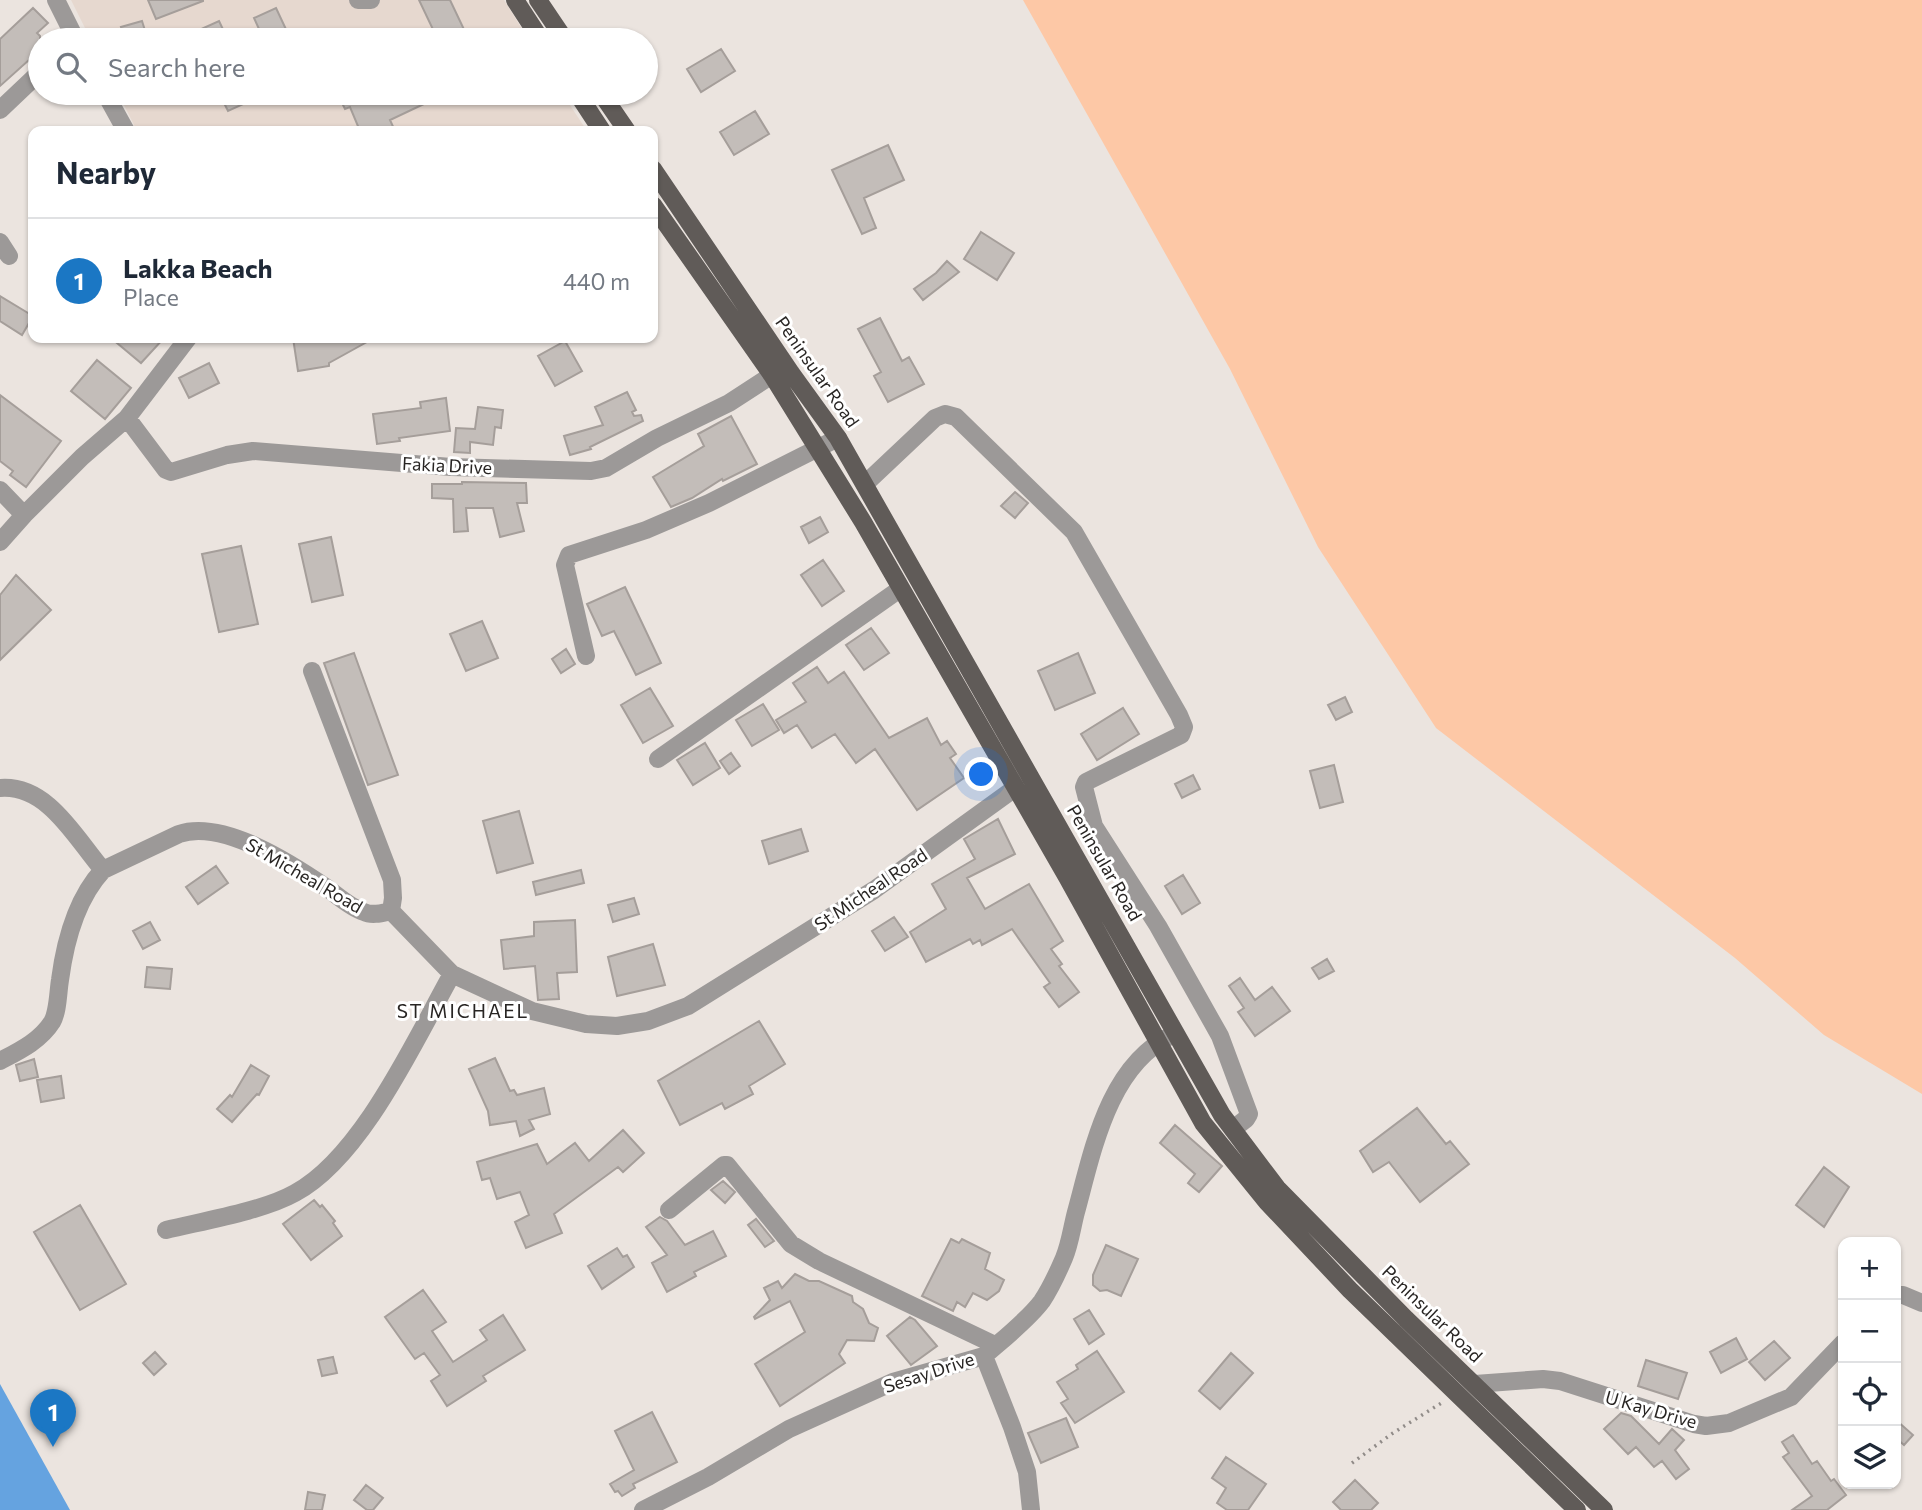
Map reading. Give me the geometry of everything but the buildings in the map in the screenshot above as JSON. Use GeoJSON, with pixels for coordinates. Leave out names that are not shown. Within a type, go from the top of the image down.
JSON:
{"type":"FeatureCollection","features":[{"type":"Feature","properties":{"kind":"main road"},"geometry":{"type":"LineString","coordinates":[[515,0],[533,28]]}},
{"type":"Feature","properties":{"kind":"main road"},"geometry":{"type":"LineString","coordinates":[[538,0],[557,28]]}},
{"type":"Feature","properties":{"kind":"main road"},"geometry":{"type":"LineString","coordinates":[[584,105],[599,126]]}},
{"type":"Feature","properties":{"kind":"main road"},"geometry":{"type":"LineString","coordinates":[[609,105],[624,126]]}},
{"type":"Feature","properties":{"kind":"main road","name":"Peninsular Road"},"geometry":{"type":"LineString","coordinates":[[658,176],[838,438],[974,673],[1222,1115],[1277,1188],[1373,1286],[1604,1510]]}},
{"type":"Feature","properties":{"kind":"main road"},"geometry":{"type":"LineString","coordinates":[[658,212],[772,375],[818,448],[1067,877],[1203,1124],[1267,1202],[1350,1290],[1577,1510]]}},
{"type":"Feature","properties":{"kind":"street"},"geometry":{"type":"LineString","coordinates":[[56,0],[69,28]]}},
{"type":"Feature","properties":{"kind":"street"},"geometry":{"type":"LineString","coordinates":[[358,0],[371,0]]}},
{"type":"Feature","properties":{"kind":"street"},"geometry":{"type":"LineString","coordinates":[[0,110],[28,83]]}},
{"type":"Feature","properties":{"kind":"street"},"geometry":{"type":"LineString","coordinates":[[112,105],[123,126]]}},
{"type":"Feature","properties":{"kind":"street"},"geometry":{"type":"LineString","coordinates":[[0,542],[82,457],[127,418],[156,376],[184,343]]}},
{"type":"Feature","properties":{"kind":"street","name":"Fakia Drive"},"geometry":{"type":"LineString","coordinates":[[127,418],[166,470],[171,472],[227,456],[253,452],[451,467],[591,471],[606,468],[657,438],[729,403],[772,375]]}},
{"type":"Feature","properties":{"kind":"street"},"geometry":{"type":"LineString","coordinates":[[865,484],[935,418],[945,414],[956,417],[1074,532],[1172,703],[1184,727],[1181,736],[1086,782],[1084,787],[1094,826],[1158,926],[1220,1036],[1249,1114],[1233,1129]]}},
{"type":"Feature","properties":{"kind":"street"},"geometry":{"type":"LineString","coordinates":[[586,656],[565,565],[569,555],[646,530],[761,478],[838,438]]}},
{"type":"Feature","properties":{"kind":"street"},"geometry":{"type":"LineString","coordinates":[[0,490],[24,515]]}},
{"type":"Feature","properties":{"kind":"street"},"geometry":{"type":"LineString","coordinates":[[658,759],[900,589]]}},
{"type":"Feature","properties":{"kind":"street"},"geometry":{"type":"LineString","coordinates":[[312,671],[392,880],[394,898],[391,911]]}},
{"type":"Feature","properties":{"kind":"street"},"geometry":{"type":"LineString","coordinates":[[0,788],[23,791],[50,805],[103,870],[88,889],[74,920],[62,965],[54,1020],[31,1044],[0,1061]]}},
{"type":"Feature","properties":{"kind":"street","name":"St Micheal Road"},"geometry":{"type":"LineString","coordinates":[[103,870],[189,830],[201,830],[253,843],[308,875],[363,912],[377,914],[391,911],[452,974],[532,1011],[586,1024],[617,1026],[648,1021],[688,1006],[863,898],[1015,788]]}},
{"type":"Feature","properties":{"kind":"street"},"geometry":{"type":"LineString","coordinates":[[166,1230],[260,1206],[295,1194],[328,1169],[345,1152],[383,1097],[452,974]]}},
{"type":"Feature","properties":{"kind":"street","name":"Sesay Drive"},"geometry":{"type":"LineString","coordinates":[[643,1510],[708,1477],[789,1429],[893,1382],[990,1351],[1042,1301],[1065,1256],[1086,1175],[1108,1110],[1126,1072],[1157,1043],[1175,1034]]}},
{"type":"Feature","properties":{"kind":"street"},"geometry":{"type":"LineString","coordinates":[[669,1210],[727,1165],[791,1244],[990,1351],[1027,1472],[1031,1510]]}},
{"type":"Feature","properties":{"kind":"street"},"geometry":{"type":"LineString","coordinates":[[1901,1295],[1922,1303]]}},
{"type":"Feature","properties":{"kind":"street","name":"U Kay Drive"},"geometry":{"type":"LineString","coordinates":[[1475,1384],[1560,1381],[1706,1426],[1729,1423],[1791,1397],[1838,1348]]}},
{"type":"Feature","properties":{"kind":"path"},"geometry":{"type":"LineString","coordinates":[[1352,1464],[1393,1433],[1456,1394]]}},
{"type":"Feature","properties":{"kind":"shaded area"},"geometry":{"type":"Polygon","coordinates":[[[71,0],[504,0],[522,28],[85,28],[71,0]]]}},
{"type":"Feature","properties":{"kind":"shaded area"},"geometry":{"type":"Polygon","coordinates":[[[1023,0],[1922,0],[1922,1094],[1824,1035],[1735,958],[1436,728],[1318,547],[1230,369],[1023,0]]]}},
{"type":"Feature","properties":{"kind":"shaded area"},"geometry":{"type":"Polygon","coordinates":[[[124,105],[570,105],[584,126],[134,126],[124,105]]]}},
{"type":"Feature","properties":{"kind":"water"},"geometry":{"type":"Polygon","coordinates":[[[0,1384],[70,1510],[0,1510],[0,1384]]]}},
{"type":"Feature","properties":{"kind":"place","name":"Lakka Beach"},"geometry":{"type":"Point","coordinates":[53,1447]}},
{"type":"Feature","properties":{"kind":"district","name":"ST MICHAEL"},"geometry":{"type":"Point","coordinates":[463,1011]}}]}
